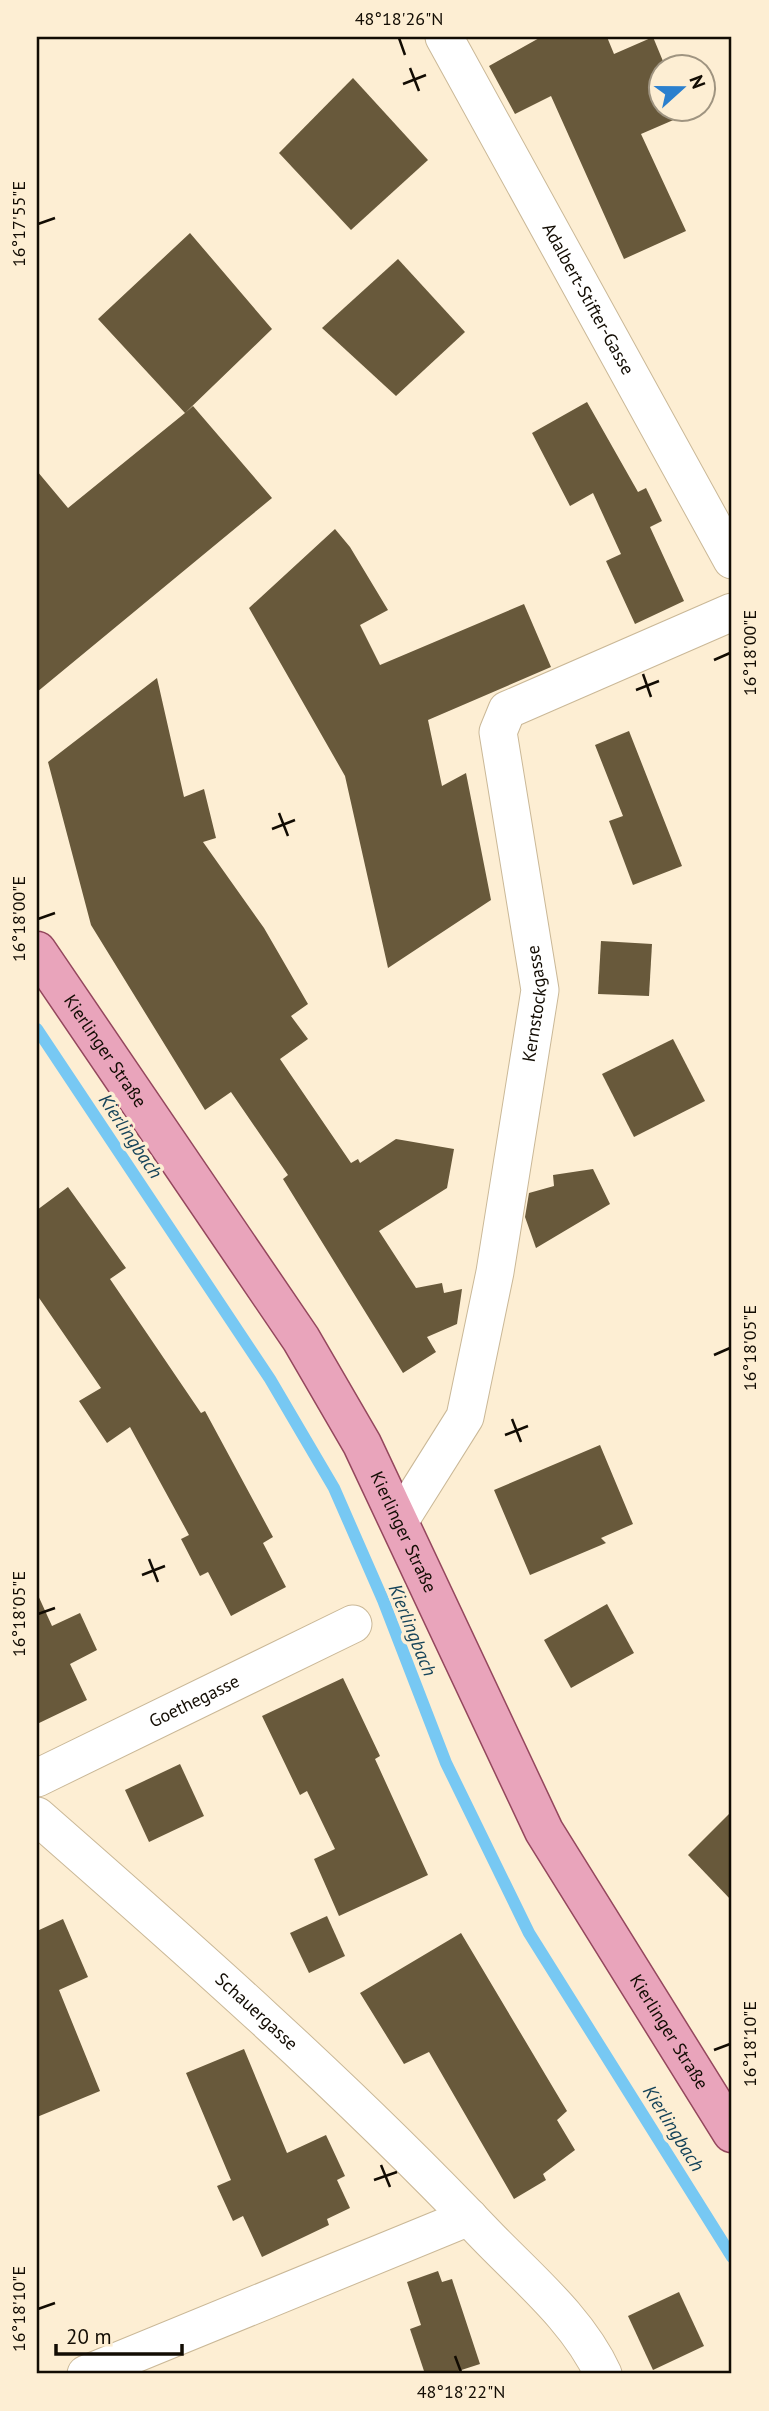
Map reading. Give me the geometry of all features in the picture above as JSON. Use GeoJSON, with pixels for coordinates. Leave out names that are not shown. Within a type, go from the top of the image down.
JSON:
{"type":"FeatureCollection","features":[{"type":"Feature","properties":{"kind":"main road","name":"Kierlinger Straße"},"geometry":{"type":"LineString","coordinates":[[37,951],[301,1339],[362,1444],[544,1831],[732,2133]]}},
{"type":"Feature","properties":{"kind":"street","name":"Adalbert-Stifter-Gasse"},"geometry":{"type":"LineString","coordinates":[[444,37],[732,560]]}},
{"type":"Feature","properties":{"kind":"street","name":"Kernstockgasse"},"geometry":{"type":"LineString","coordinates":[[400,1522],[465,1417],[495,1272],[540,990],[498,732],[507,710],[732,612]]}},
{"type":"Feature","properties":{"kind":"street","name":"Goethegasse"},"geometry":{"type":"LineString","coordinates":[[37,1778],[353,1624]]}},
{"type":"Feature","properties":{"kind":"street","name":"Schauergasse"},"geometry":{"type":"LineString","coordinates":[[37,1816],[239,1992],[426,2171],[565,2318],[597,2360],[603,2374]]}},
{"type":"Feature","properties":{"kind":"street"},"geometry":{"type":"LineString","coordinates":[[86,2374],[469,2217]]}},
{"type":"Feature","properties":{"kind":"building"},"geometry":{"type":"Polygon","coordinates":[[[541,37],[607,37],[614,54],[653,37],[659,52],[646,52],[646,122],[669,122],[641,134],[686,231],[624,259],[551,96],[515,114],[489,66],[541,37]]]}},
{"type":"Feature","properties":{"kind":"building"},"geometry":{"type":"Polygon","coordinates":[[[353,78],[428,160],[351,230],[279,153],[353,78]]]}},
{"type":"Feature","properties":{"kind":"building"},"geometry":{"type":"Polygon","coordinates":[[[190,233],[272,329],[185,413],[98,319],[190,233]]]}},
{"type":"Feature","properties":{"kind":"building"},"geometry":{"type":"Polygon","coordinates":[[[398,259],[465,332],[396,396],[322,328],[398,259]]]}},
{"type":"Feature","properties":{"kind":"building"},"geometry":{"type":"Polygon","coordinates":[[[587,402],[638,492],[646,488],[662,521],[650,527],[684,601],[635,624],[606,561],[621,554],[593,493],[570,506],[532,433],[587,402]]]}},
{"type":"Feature","properties":{"kind":"building"},"geometry":{"type":"Polygon","coordinates":[[[193,406],[272,498],[37,692],[37,471],[68,508],[193,406]]]}},
{"type":"Feature","properties":{"kind":"building"},"geometry":{"type":"Polygon","coordinates":[[[335,529],[350,547],[388,610],[360,625],[380,665],[524,604],[551,667],[428,720],[442,786],[466,773],[491,900],[388,968],[345,776],[249,608],[335,529]]]}},
{"type":"Feature","properties":{"kind":"building"},"geometry":{"type":"Polygon","coordinates":[[[157,678],[184,797],[204,789],[216,838],[203,842],[264,928],[308,1004],[291,1016],[308,1039],[280,1059],[351,1163],[358,1159],[360,1163],[396,1139],[454,1149],[447,1188],[379,1231],[416,1288],[442,1283],[444,1293],[462,1289],[457,1324],[427,1337],[436,1352],[403,1373],[283,1179],[288,1175],[231,1092],[205,1110],[91,925],[48,762],[157,678]]]}},
{"type":"Feature","properties":{"kind":"building"},"geometry":{"type":"Polygon","coordinates":[[[629,731],[682,866],[633,885],[609,821],[623,816],[595,745],[629,731]]]}},
{"type":"Feature","properties":{"kind":"building"},"geometry":{"type":"Polygon","coordinates":[[[601,941],[652,944],[649,996],[598,994],[601,941]]]}},
{"type":"Feature","properties":{"kind":"building"},"geometry":{"type":"Polygon","coordinates":[[[673,1039],[705,1101],[634,1137],[602,1074],[673,1039]]]}},
{"type":"Feature","properties":{"kind":"building"},"geometry":{"type":"Polygon","coordinates":[[[593,1169],[610,1204],[536,1248],[525,1217],[529,1193],[554,1186],[553,1175],[593,1169]]]}},
{"type":"Feature","properties":{"kind":"building"},"geometry":{"type":"Polygon","coordinates":[[[68,1187],[126,1268],[110,1279],[201,1413],[205,1411],[273,1537],[263,1543],[286,1587],[231,1616],[208,1572],[200,1576],[181,1539],[189,1535],[130,1427],[107,1443],[79,1401],[101,1388],[37,1295],[37,1210],[68,1187]]]}},
{"type":"Feature","properties":{"kind":"building"},"geometry":{"type":"Polygon","coordinates":[[[600,1445],[633,1524],[601,1538],[606,1543],[530,1575],[494,1490],[600,1445]]]}},
{"type":"Feature","properties":{"kind":"building"},"geometry":{"type":"Polygon","coordinates":[[[37,1593],[52,1626],[80,1613],[97,1650],[70,1664],[87,1700],[37,1724],[37,1593]]]}},
{"type":"Feature","properties":{"kind":"building"},"geometry":{"type":"Polygon","coordinates":[[[607,1604],[634,1653],[571,1688],[544,1640],[607,1604]]]}},
{"type":"Feature","properties":{"kind":"building"},"geometry":{"type":"Polygon","coordinates":[[[343,1678],[380,1756],[375,1759],[428,1875],[339,1916],[314,1859],[335,1849],[307,1791],[300,1795],[262,1716],[343,1678]]]}},
{"type":"Feature","properties":{"kind":"building"},"geometry":{"type":"Polygon","coordinates":[[[180,1764],[204,1816],[149,1842],[125,1790],[180,1764]]]}},
{"type":"Feature","properties":{"kind":"building"},"geometry":{"type":"Polygon","coordinates":[[[732,1811],[732,1901],[688,1855],[732,1811]]]}},
{"type":"Feature","properties":{"kind":"building"},"geometry":{"type":"Polygon","coordinates":[[[327,1916],[345,1956],[309,1973],[290,1933],[327,1916]]]}},
{"type":"Feature","properties":{"kind":"building"},"geometry":{"type":"Polygon","coordinates":[[[63,1919],[88,1977],[59,1990],[100,2091],[37,2117],[37,1931],[63,1919]]]}},
{"type":"Feature","properties":{"kind":"building"},"geometry":{"type":"Polygon","coordinates":[[[461,1933],[567,2111],[557,2120],[575,2150],[543,2174],[546,2180],[514,2199],[429,2052],[404,2064],[360,1993],[461,1933]]]}},
{"type":"Feature","properties":{"kind":"building"},"geometry":{"type":"Polygon","coordinates":[[[244,2049],[287,2153],[326,2135],[345,2176],[337,2180],[350,2208],[327,2219],[329,2225],[262,2257],[243,2216],[233,2221],[217,2186],[231,2180],[186,2073],[244,2049]]]}},
{"type":"Feature","properties":{"kind":"building"},"geometry":{"type":"Polygon","coordinates":[[[438,2271],[442,2282],[452,2279],[480,2364],[449,2374],[425,2374],[410,2329],[421,2325],[407,2282],[438,2271]]]}},
{"type":"Feature","properties":{"kind":"building"},"geometry":{"type":"Polygon","coordinates":[[[679,2292],[704,2346],[653,2370],[628,2316],[679,2292]]]}},
{"type":"Feature","properties":{"kind":"waterway","name":"Kierlingbach"},"geometry":{"type":"LineString","coordinates":[[37,1029],[270,1379],[334,1488],[383,1600],[446,1763],[529,1933],[732,2257]]}}]}
